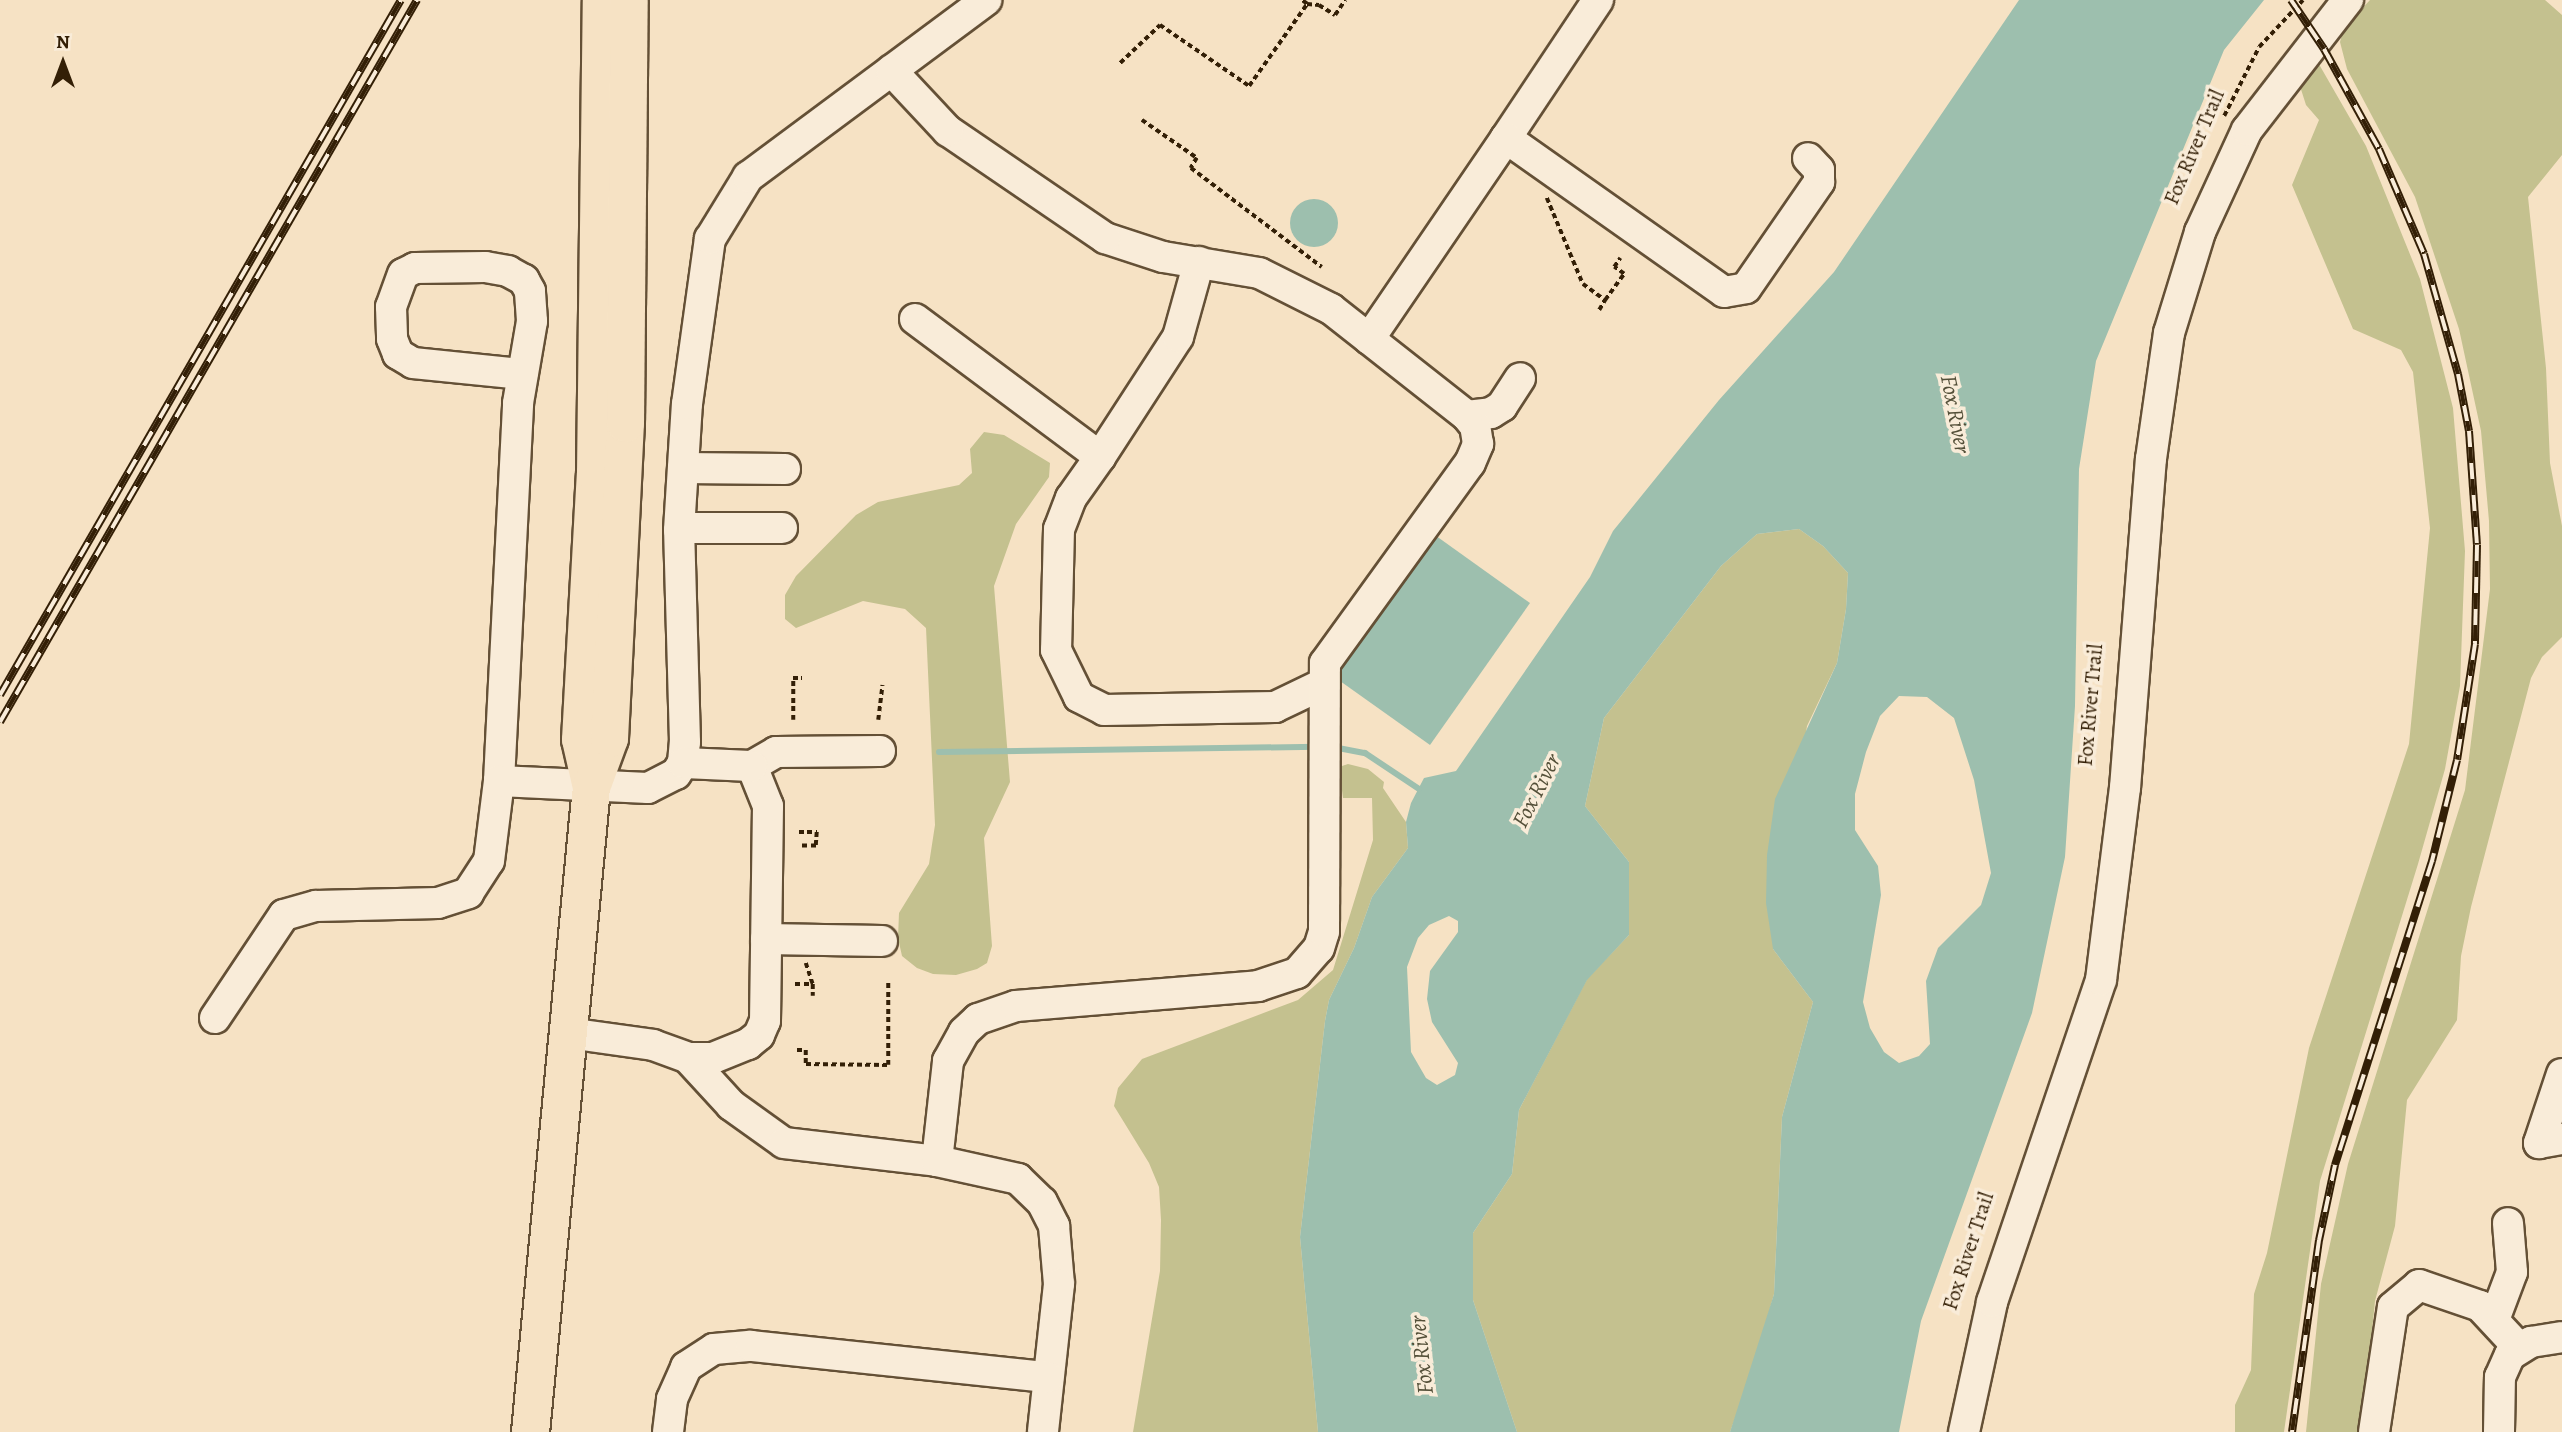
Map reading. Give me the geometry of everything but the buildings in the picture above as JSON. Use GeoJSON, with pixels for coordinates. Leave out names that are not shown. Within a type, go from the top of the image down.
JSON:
{"type":"FeatureCollection","features":[{"type":"Feature","properties":{"kind":"main road"},"geometry":{"type":"LineString","coordinates":[[591,787],[580,740],[596,473],[601,0]]}},
{"type":"Feature","properties":{"kind":"main road"},"geometry":{"type":"LineString","coordinates":[[530,1432],[591,787],[609,738],[620,546],[629,0]]}},
{"type":"Feature","properties":{"kind":"street"},"geometry":{"type":"LineString","coordinates":[[499,781],[648,788],[665,783],[683,763],[680,528],[683,468],[703,266],[719,218],[748,177],[986,0]]}},
{"type":"Feature","properties":{"kind":"street"},"geometry":{"type":"LineString","coordinates":[[1369,339],[1598,0]]}},
{"type":"Feature","properties":{"kind":"street"},"geometry":{"type":"LineString","coordinates":[[1964,1432],[1992,1302],[2101,980],[2125,788],[2151,459],[2169,332],[2200,233],[2247,130],[2348,0]]}},
{"type":"Feature","properties":{"kind":"street"},"geometry":{"type":"LineString","coordinates":[[891,70],[948,131],[1105,238],[1163,257],[1259,273],[1331,309],[1466,416],[1478,434],[1470,463],[1329,652],[1322,684],[1327,713],[1324,932],[1311,960],[1297,973],[1258,986],[1016,1006],[978,1019],[964,1032],[948,1061],[937,1161]]}},
{"type":"Feature","properties":{"kind":"street"},"geometry":{"type":"LineString","coordinates":[[1506,138],[1724,292],[1746,288],[1819,182],[1819,170],[1808,158]]}},
{"type":"Feature","properties":{"kind":"street"},"geometry":{"type":"LineString","coordinates":[[1199,262],[1178,337],[1071,498],[1059,528],[1056,650],[1079,697],[1104,710],[1275,707],[1322,684]]}},
{"type":"Feature","properties":{"kind":"street"},"geometry":{"type":"LineString","coordinates":[[215,1018],[284,915],[316,906],[438,903],[468,893],[489,861],[499,781],[522,374],[532,321],[530,291],[524,280],[508,271],[485,267],[415,268],[403,274],[390,307],[391,339],[398,354],[413,363],[522,374]]}},
{"type":"Feature","properties":{"kind":"street"},"geometry":{"type":"LineString","coordinates":[[915,319],[1100,457]]}},
{"type":"Feature","properties":{"kind":"street"},"geometry":{"type":"LineString","coordinates":[[1466,416],[1491,413],[1502,406],[1520,378]]}},
{"type":"Feature","properties":{"kind":"street"},"geometry":{"type":"LineString","coordinates":[[683,468],[785,469]]}},
{"type":"Feature","properties":{"kind":"street"},"geometry":{"type":"LineString","coordinates":[[680,528],[782,528]]}},
{"type":"Feature","properties":{"kind":"street"},"geometry":{"type":"LineString","coordinates":[[683,763],[752,766],[776,752],[880,751]]}},
{"type":"Feature","properties":{"kind":"street"},"geometry":{"type":"LineString","coordinates":[[568,1034],[641,1043],[688,1058],[713,1058],[759,1035],[765,1021],[768,806],[752,766]]}},
{"type":"Feature","properties":{"kind":"street"},"geometry":{"type":"LineString","coordinates":[[766,939],[882,941]]}},
{"type":"Feature","properties":{"kind":"street"},"geometry":{"type":"LineString","coordinates":[[688,1058],[731,1105],[784,1143],[937,1161],[1006,1173],[1033,1191],[1049,1216],[1058,1241],[1059,1271],[1043,1432]]}},
{"type":"Feature","properties":{"kind":"street"},"geometry":{"type":"LineString","coordinates":[[2551,1141],[2562,1074]]}},
{"type":"Feature","properties":{"kind":"street"},"geometry":{"type":"LineString","coordinates":[[2494,1320],[2512,1272],[2508,1223]]}},
{"type":"Feature","properties":{"kind":"street"},"geometry":{"type":"LineString","coordinates":[[2374,1432],[2393,1307],[2418,1285],[2480,1306],[2519,1348]]}},
{"type":"Feature","properties":{"kind":"street"},"geometry":{"type":"LineString","coordinates":[[2499,1432],[2500,1377],[2510,1355],[2519,1348],[2562,1337]]}},
{"type":"Feature","properties":{"kind":"street"},"geometry":{"type":"LineString","coordinates":[[668,1432],[671,1399],[686,1367],[713,1349],[751,1346],[1048,1377]]}},
{"type":"Feature","properties":{"kind":"path"},"geometry":{"type":"LineString","coordinates":[[1301,0],[1307,4],[1320,5],[1335,15],[1345,0]]}},
{"type":"Feature","properties":{"kind":"path","name":"Fox River Trail"},"geometry":{"type":"LineString","coordinates":[[2219,128],[2259,47],[2303,0]]}},
{"type":"Feature","properties":{"kind":"path"},"geometry":{"type":"LineString","coordinates":[[1120,63],[1160,25],[1249,86],[1307,4]]}},
{"type":"Feature","properties":{"kind":"path"},"geometry":{"type":"LineString","coordinates":[[1142,120],[1197,158],[1191,168],[1322,267]]}},
{"type":"Feature","properties":{"kind":"path"},"geometry":{"type":"LineString","coordinates":[[1546,195],[1583,284],[1605,300]]}},
{"type":"Feature","properties":{"kind":"path"},"geometry":{"type":"LineString","coordinates":[[1599,310],[1624,274],[1614,267],[1620,258]]}},
{"type":"Feature","properties":{"kind":"path"},"geometry":{"type":"LineString","coordinates":[[793,720],[793,678],[802,678]]}},
{"type":"Feature","properties":{"kind":"path"},"geometry":{"type":"LineString","coordinates":[[878,720],[882,685]]}},
{"type":"Feature","properties":{"kind":"path"},"geometry":{"type":"LineString","coordinates":[[798,833],[817,832],[816,846],[799,846]]}},
{"type":"Feature","properties":{"kind":"path"},"geometry":{"type":"LineString","coordinates":[[802,951],[813,984],[813,996]]}},
{"type":"Feature","properties":{"kind":"path"},"geometry":{"type":"LineString","coordinates":[[797,1050],[806,1050],[806,1064],[888,1065],[888,981]]}},
{"type":"Feature","properties":{"kind":"path"},"geometry":{"type":"LineString","coordinates":[[795,984],[813,984]]}},
{"type":"Feature","properties":{"kind":"shaded area"},"geometry":{"type":"Polygon","coordinates":[[[2370,0],[2545,0],[2562,15],[2562,155],[2528,197],[2546,368],[2550,463],[2562,526],[2562,637],[2542,657],[2531,678],[2471,907],[2461,956],[2457,1020],[2407,1100],[2395,1226],[2375,1301],[2362,1432],[2306,1432],[2321,1284],[2348,1164],[2465,790],[2490,589],[2489,521],[2481,431],[2459,329],[2415,197],[2347,69],[2340,42],[2344,28],[2370,0]]]}},
{"type":"Feature","properties":{"kind":"shaded area"},"geometry":{"type":"Polygon","coordinates":[[[2311,62],[2320,66],[2366,146],[2420,279],[2453,408],[2465,551],[2460,686],[2445,769],[2320,1181],[2284,1432],[2235,1432],[2235,1405],[2251,1370],[2254,1294],[2267,1253],[2309,1048],[2409,744],[2430,528],[2413,372],[2401,350],[2353,329],[2292,185],[2319,120],[2306,105],[2298,80],[2311,62]]]}},
{"type":"Feature","properties":{"kind":"shaded area"},"geometry":{"type":"Polygon","coordinates":[[[984,432],[1004,435],[1050,463],[1049,477],[1016,524],[994,586],[1010,782],[984,838],[992,946],[987,963],[977,969],[956,975],[933,974],[917,968],[902,956],[898,938],[899,913],[929,864],[935,825],[926,628],[905,609],[863,601],[796,628],[785,619],[785,595],[796,576],[856,515],[878,502],[959,485],[972,473],[970,449],[984,432]]]}},
{"type":"Feature","properties":{"kind":"shaded area"},"geometry":{"type":"Polygon","coordinates":[[[1799,529],[1823,546],[1848,573],[1846,609],[1837,663],[1807,726],[1773,949],[1813,1002],[1782,1117],[1774,1294],[1752,1372],[1730,1432],[1517,1432],[1473,1300],[1473,1233],[1512,1174],[1519,1110],[1587,979],[1629,935],[1629,862],[1585,806],[1604,718],[1721,566],[1757,534],[1799,529]]]}},
{"type":"Feature","properties":{"kind":"shaded area"},"geometry":{"type":"Polygon","coordinates":[[[1348,764],[1368,769],[1384,782],[1383,788],[1406,822],[1408,848],[1372,897],[1354,948],[1329,1000],[1325,1021],[1300,1237],[1318,1432],[1133,1432],[1160,1271],[1161,1220],[1159,1187],[1149,1163],[1114,1106],[1118,1088],[1142,1059],[1298,1000],[1333,970],[1373,840],[1372,798],[1343,798],[1339,767],[1348,764]]]}},
{"type":"Feature","properties":{"kind":"water","name":"Fox River"},"geometry":{"type":"Polygon","coordinates":[[[2019,0],[2264,0],[2224,50],[2096,361],[2079,469],[2075,706],[2065,857],[2032,1013],[1921,1321],[1899,1432],[1730,1432],[1774,1294],[1782,1117],[1813,1002],[1773,949],[1766,903],[1767,855],[1775,799],[1837,663],[1846,609],[1848,573],[1823,546],[1799,529],[1757,534],[1721,566],[1604,718],[1585,806],[1629,862],[1629,935],[1587,980],[1519,1110],[1512,1174],[1473,1233],[1473,1300],[1517,1432],[1318,1432],[1300,1237],[1325,1021],[1329,1000],[1354,948],[1372,897],[1408,848],[1406,822],[1411,803],[1424,778],[1456,771],[1590,577],[1613,531],[1719,400],[1834,272],[2019,0]],[[1899,696],[1880,716],[1866,752],[1855,794],[1855,830],[1878,866],[1881,895],[1863,1002],[1870,1028],[1884,1052],[1899,1063],[1919,1056],[1930,1044],[1926,981],[1938,948],[1981,905],[1991,873],[1974,780],[1954,718],[1927,697],[1899,696]],[[1449,916],[1429,925],[1418,938],[1407,967],[1411,1052],[1426,1078],[1437,1085],[1455,1075],[1458,1063],[1432,1022],[1427,999],[1430,971],[1458,932],[1458,921],[1449,916]]]}},
{"type":"Feature","properties":{"kind":"water"},"geometry":{"type":"Polygon","coordinates":[[[1314,199],[1331,206],[1338,223],[1331,240],[1314,247],[1297,240],[1290,223],[1297,206],[1314,199]]]}},
{"type":"Feature","properties":{"kind":"water"},"geometry":{"type":"Polygon","coordinates":[[[1432,533],[1530,603],[1430,745],[1333,676],[1432,533]]]}},
{"type":"Feature","properties":{"kind":"waterway"},"geometry":{"type":"LineString","coordinates":[[939,752],[1318,747]]}},
{"type":"Feature","properties":{"kind":"waterway"},"geometry":{"type":"LineString","coordinates":[[1333,747],[1365,753],[1419,789]]}},
{"type":"Feature","properties":{"kind":"railway"},"geometry":{"type":"LineString","coordinates":[[0,695],[401,0]]}},
{"type":"Feature","properties":{"kind":"railway"},"geometry":{"type":"LineString","coordinates":[[0,722],[417,0]]}},
{"type":"Feature","properties":{"kind":"railway"},"geometry":{"type":"LineString","coordinates":[[2291,0],[2324,49],[2379,149],[2424,254],[2458,374],[2469,431],[2477,545],[2475,644],[2457,760],[2432,861],[2335,1165],[2319,1240],[2292,1432]]}}]}
